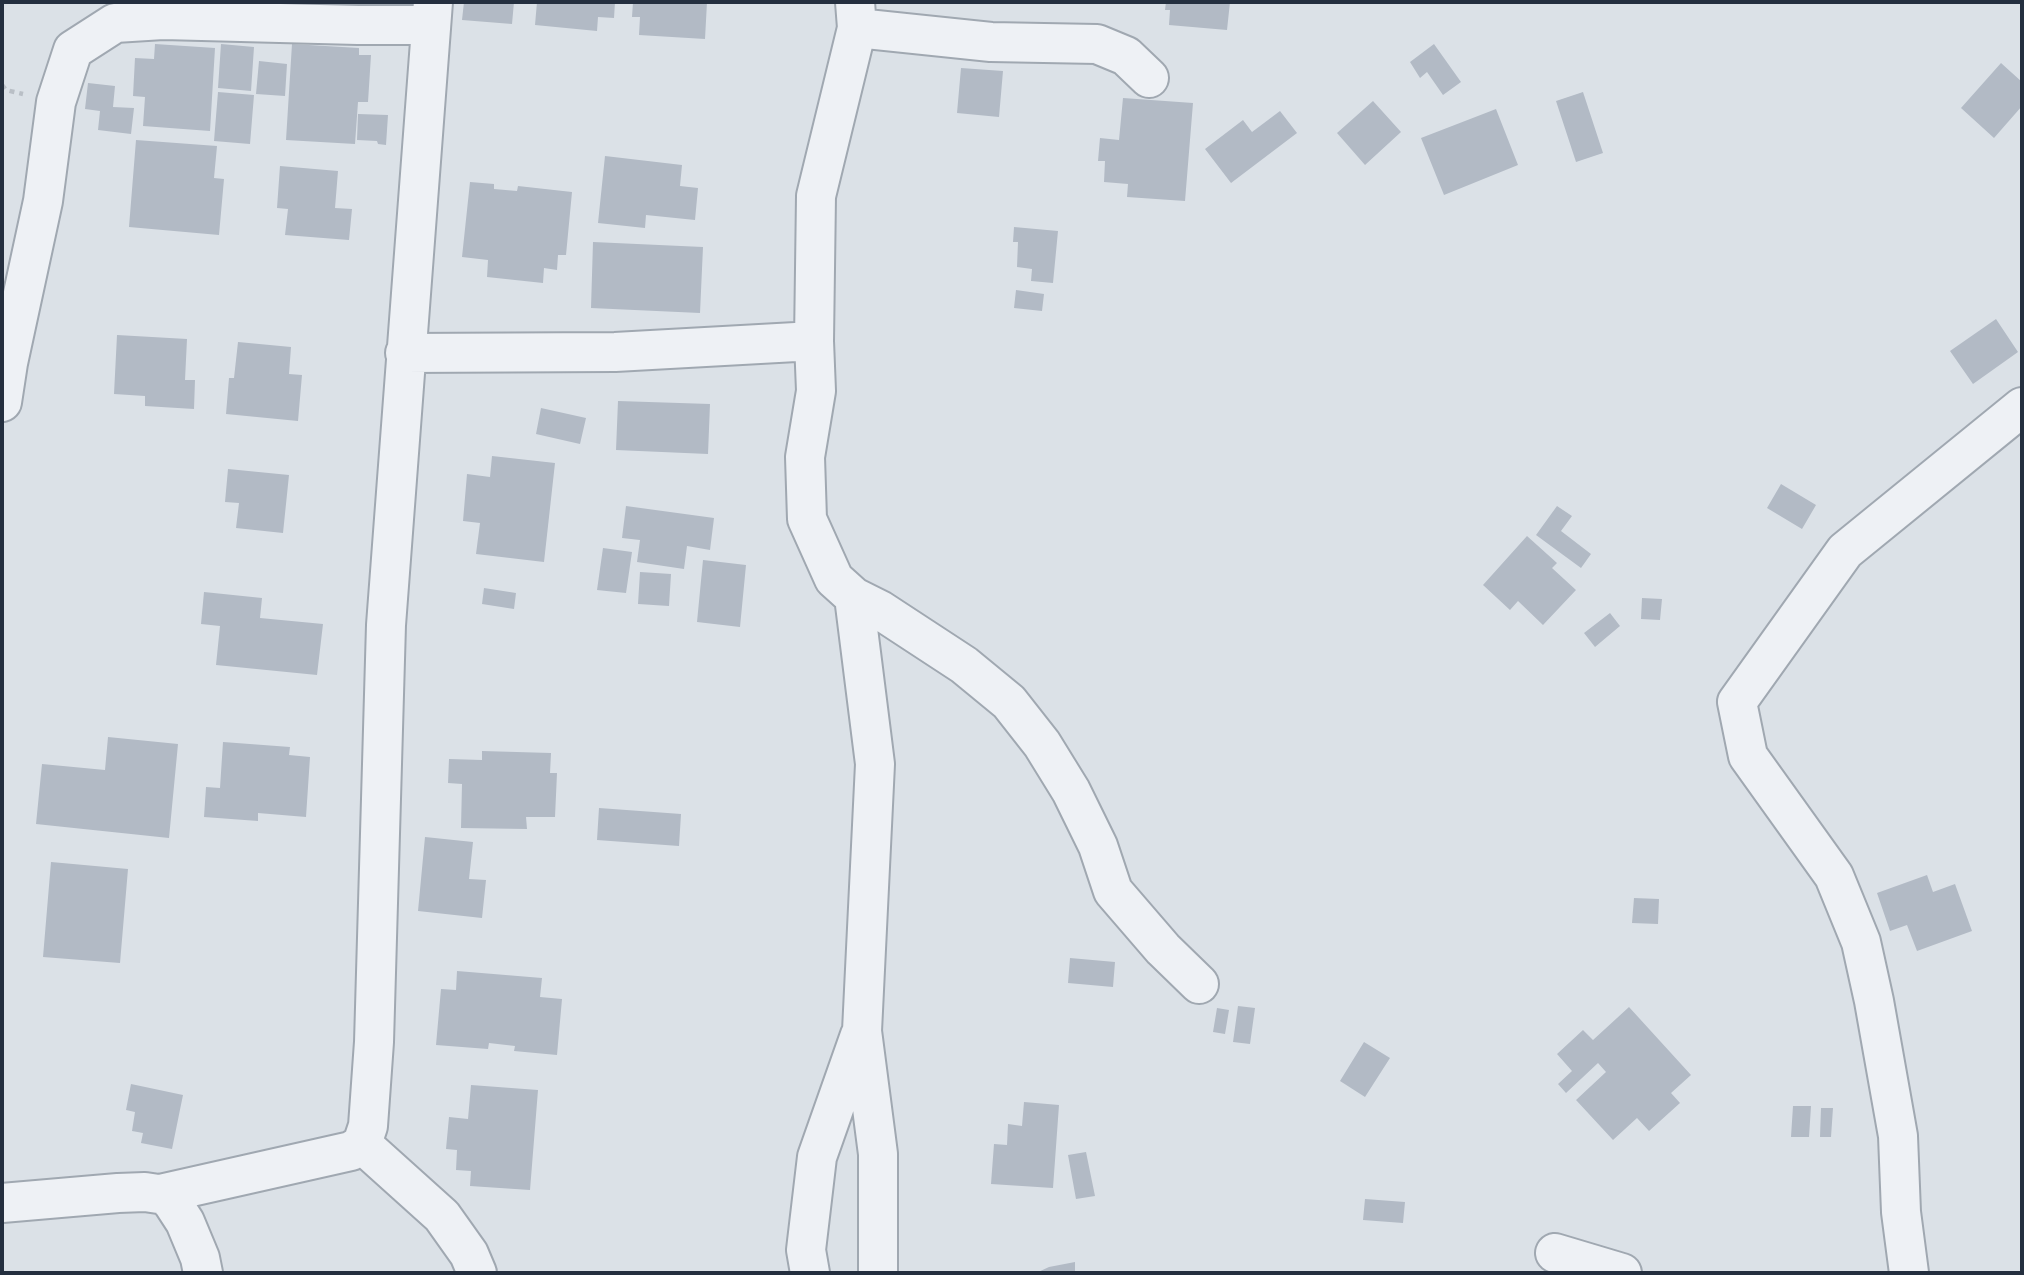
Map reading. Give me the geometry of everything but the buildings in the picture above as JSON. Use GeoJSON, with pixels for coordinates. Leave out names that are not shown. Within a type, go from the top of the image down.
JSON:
{"type":"FeatureCollection","features":[{"type":"Feature","properties":{"kind":"street"},"geometry":{"type":"LineString","coordinates":[[2,402],[43,201],[57,102],[73,50],[116,23],[163,20],[358,26],[432,13],[386,625],[374,1042],[368,1126],[362,1144],[351,1152],[160,1194],[118,1194],[2,1203]]}},
{"type":"Feature","properties":{"kind":"street"},"geometry":{"type":"LineString","coordinates":[[1149,78],[1126,57],[1097,44],[991,42],[856,15],[816,195],[816,391],[805,457],[807,519],[834,579],[854,597],[880,610],[943,651],[1009,702],[1042,744],[1071,791],[1098,846],[1113,891],[1163,949],[1199,984]]}},
{"type":"Feature","properties":{"kind":"street"},"geometry":{"type":"LineString","coordinates":[[405,353],[615,352],[814,341]]}},
{"type":"Feature","properties":{"kind":"street"},"geometry":{"type":"LineString","coordinates":[[1909,1273],[1901,1212],[1898,1136],[1861,942],[1834,876],[1748,756],[1737,702],[1845,551],[2022,407]]}},
{"type":"Feature","properties":{"kind":"street"},"geometry":{"type":"LineString","coordinates":[[854,597],[875,764],[862,1031],[878,1154],[878,1273]]}},
{"type":"Feature","properties":{"kind":"street"},"geometry":{"type":"LineString","coordinates":[[810,1273],[806,1250],[817,1157],[862,1031]]}},
{"type":"Feature","properties":{"kind":"street"},"geometry":{"type":"LineString","coordinates":[[362,1144],[442,1216],[469,1254],[477,1273]]}},
{"type":"Feature","properties":{"kind":"street"},"geometry":{"type":"LineString","coordinates":[[160,1194],[172,1202],[185,1222],[200,1258],[202,1273]]}},
{"type":"Feature","properties":{"kind":"street"},"geometry":{"type":"LineString","coordinates":[[1555,1253],[1622,1273]]}}]}
